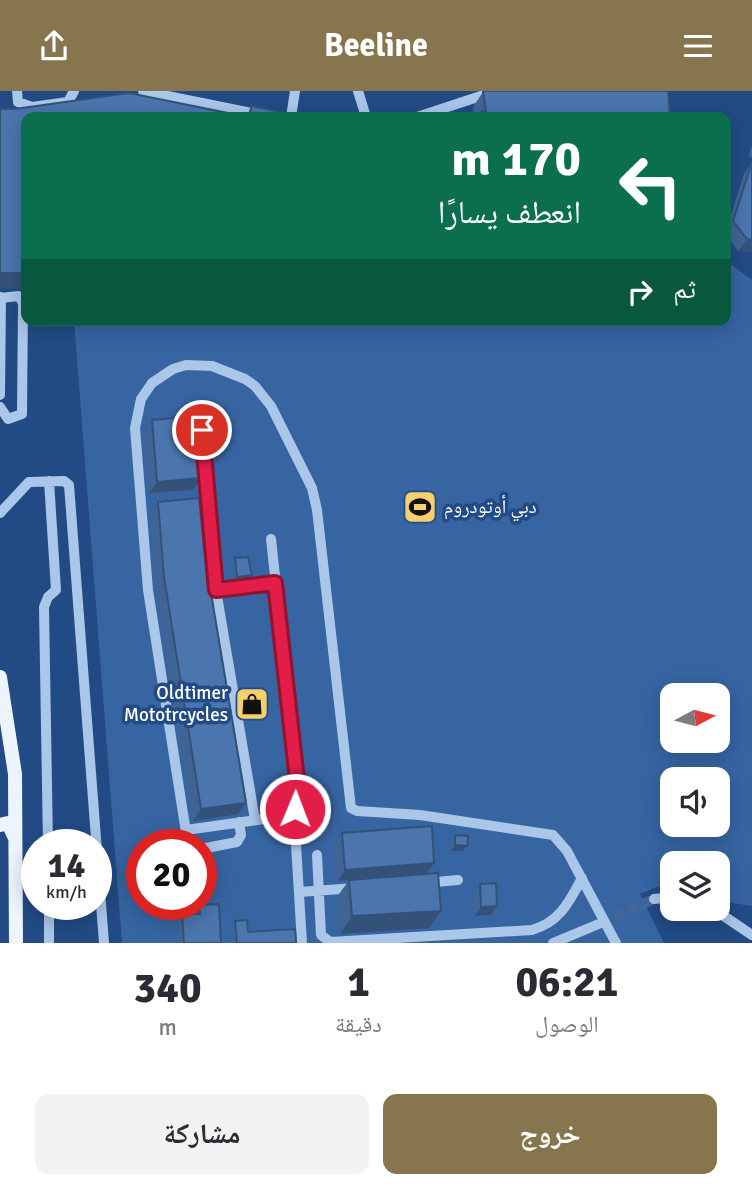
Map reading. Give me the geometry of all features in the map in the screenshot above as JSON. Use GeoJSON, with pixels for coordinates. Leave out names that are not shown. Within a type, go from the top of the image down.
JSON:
{"type":"FeatureCollection","features":[{"type":"Feature","properties":{"kind":"main road"},"geometry":{"type":"LineString","coordinates":[[0,677],[15,774],[16,943]]}},
{"type":"Feature","properties":{"kind":"main road"},"geometry":{"type":"LineString","coordinates":[[0,825],[5,823],[11,826],[16,841]]}},
{"type":"Feature","properties":{"kind":"lane"},"geometry":{"type":"LineString","coordinates":[[17,91],[18,102],[32,107],[68,102],[74,91]]}},
{"type":"Feature","properties":{"kind":"lane"},"geometry":{"type":"LineString","coordinates":[[148,91],[248,112]]}},
{"type":"Feature","properties":{"kind":"lane"},"geometry":{"type":"LineString","coordinates":[[292,112],[295,91]]}},
{"type":"Feature","properties":{"kind":"lane"},"geometry":{"type":"LineString","coordinates":[[358,91],[364,112]]}},
{"type":"Feature","properties":{"kind":"lane"},"geometry":{"type":"LineString","coordinates":[[432,112],[496,91]]}},
{"type":"Feature","properties":{"kind":"lane"},"geometry":{"type":"LineString","coordinates":[[0,395],[0,297],[19,296],[21,298]]}},
{"type":"Feature","properties":{"kind":"lane"},"geometry":{"type":"LineString","coordinates":[[0,407],[8,419],[22,414],[23,326]]}},
{"type":"Feature","properties":{"kind":"lane"},"geometry":{"type":"LineString","coordinates":[[186,829],[148,590],[135,418],[141,399],[152,383],[173,369],[199,364],[245,379],[264,395],[314,496],[351,808],[357,811],[420,815],[546,833],[564,844],[616,943]]}},
{"type":"Feature","properties":{"kind":"lane"},"geometry":{"type":"LineString","coordinates":[[202,430],[216,590],[255,820]]}},
{"type":"Feature","properties":{"kind":"lane"},"geometry":{"type":"LineString","coordinates":[[48,829],[44,607],[48,597],[56,590],[49,481]]}},
{"type":"Feature","properties":{"kind":"lane"},"geometry":{"type":"LineString","coordinates":[[0,513],[24,485],[64,481],[69,489],[104,943]]}},
{"type":"Feature","properties":{"kind":"lane"},"geometry":{"type":"LineString","coordinates":[[271,539],[298,789],[291,820],[295,828],[302,943]]}},
{"type":"Feature","properties":{"kind":"lane"},"geometry":{"type":"LineString","coordinates":[[216,590],[275,583]]}},
{"type":"Feature","properties":{"kind":"lane"},"geometry":{"type":"LineString","coordinates":[[193,829],[282,816],[291,820]]}},
{"type":"Feature","properties":{"kind":"lane"},"geometry":{"type":"LineString","coordinates":[[217,846],[237,842],[241,835],[239,822]]}},
{"type":"Feature","properties":{"kind":"lane"},"geometry":{"type":"LineString","coordinates":[[317,855],[321,935],[330,942],[532,930],[551,923],[561,914],[582,878]]}},
{"type":"Feature","properties":{"kind":"lane"},"geometry":{"type":"LineString","coordinates":[[417,883],[458,880]]}},
{"type":"Feature","properties":{"kind":"lane"},"geometry":{"type":"LineString","coordinates":[[299,892],[375,886]]}},
{"type":"Feature","properties":{"kind":"lane"},"geometry":{"type":"LineString","coordinates":[[654,899],[660,898]]}},
{"type":"Feature","properties":{"kind":"lane"},"geometry":{"type":"LineString","coordinates":[[49,920],[49,943]]}},
{"type":"Feature","properties":{"kind":"lane"},"geometry":{"type":"LineString","coordinates":[[730,920],[752,935]]}},
{"type":"Feature","properties":{"kind":"lane"},"geometry":{"type":"LineString","coordinates":[[553,943],[572,938],[601,923]]}},
{"type":"Feature","properties":{"kind":"shaded area","name":"دبي أوتودروم"},"geometry":{"type":"Polygon","coordinates":[[[731,265],[752,280],[752,906],[730,902],[730,851],[660,851],[660,886],[640,894],[664,943],[122,943],[74,326],[731,326],[731,265]]]}},
{"type":"Feature","properties":{"kind":"building"},"geometry":{"type":"Polygon","coordinates":[[[668,91],[670,112],[483,112],[486,111],[483,92],[668,91]]]}},
{"type":"Feature","properties":{"kind":"building"},"geometry":{"type":"Polygon","coordinates":[[[129,93],[223,112],[21,112],[21,273],[0,273],[0,109],[129,93]]]}},
{"type":"Feature","properties":{"kind":"building"},"geometry":{"type":"Polygon","coordinates":[[[252,106],[282,112],[250,112],[252,106]]]}},
{"type":"Feature","properties":{"kind":"building"},"geometry":{"type":"Polygon","coordinates":[[[752,162],[752,240],[747,239],[733,221],[752,162]]]}},
{"type":"Feature","properties":{"kind":"building"},"geometry":{"type":"Polygon","coordinates":[[[196,416],[201,478],[157,482],[152,420],[196,416]]]}},
{"type":"Feature","properties":{"kind":"building"},"geometry":{"type":"Polygon","coordinates":[[[199,498],[208,588],[210,587],[246,803],[201,809],[164,577],[158,502],[199,498]]]}},
{"type":"Feature","properties":{"kind":"building"},"geometry":{"type":"Polygon","coordinates":[[[248,557],[252,575],[237,577],[235,558],[248,557]]]}},
{"type":"Feature","properties":{"kind":"building"},"geometry":{"type":"Polygon","coordinates":[[[432,826],[434,863],[345,870],[342,833],[432,826]]]}},
{"type":"Feature","properties":{"kind":"building"},"geometry":{"type":"Polygon","coordinates":[[[455,835],[468,836],[467,846],[455,845],[455,835]]]}},
{"type":"Feature","properties":{"kind":"building"},"geometry":{"type":"Polygon","coordinates":[[[438,873],[441,911],[352,916],[349,880],[438,873]]]}},
{"type":"Feature","properties":{"kind":"building"},"geometry":{"type":"Polygon","coordinates":[[[496,883],[497,906],[481,907],[480,884],[496,883]]]}},
{"type":"Feature","properties":{"kind":"building"},"geometry":{"type":"Polygon","coordinates":[[[217,904],[221,943],[184,943],[182,920],[217,920],[217,904]]]}},
{"type":"Feature","properties":{"kind":"building"},"geometry":{"type":"Polygon","coordinates":[[[247,920],[248,932],[295,929],[296,943],[237,943],[235,921],[247,920]]]}},
{"type":"Feature","properties":{"kind":"tunnel"},"geometry":{"type":"LineString","coordinates":[[601,923],[654,899]]}},
{"type":"Feature","properties":{"kind":"place","name":"دبي أوتودروم"},"geometry":{"type":"Point","coordinates":[420,507]}},
{"type":"Feature","properties":{"kind":"place","name":"Oldtimer Mototrcycles"},"geometry":{"type":"Point","coordinates":[252,704]}},
{"type":"Feature","properties":{"kind":"route"},"geometry":{"type":"LineString","coordinates":[[202,430],[216,590],[275,583],[298,789],[295,809]]}}]}
